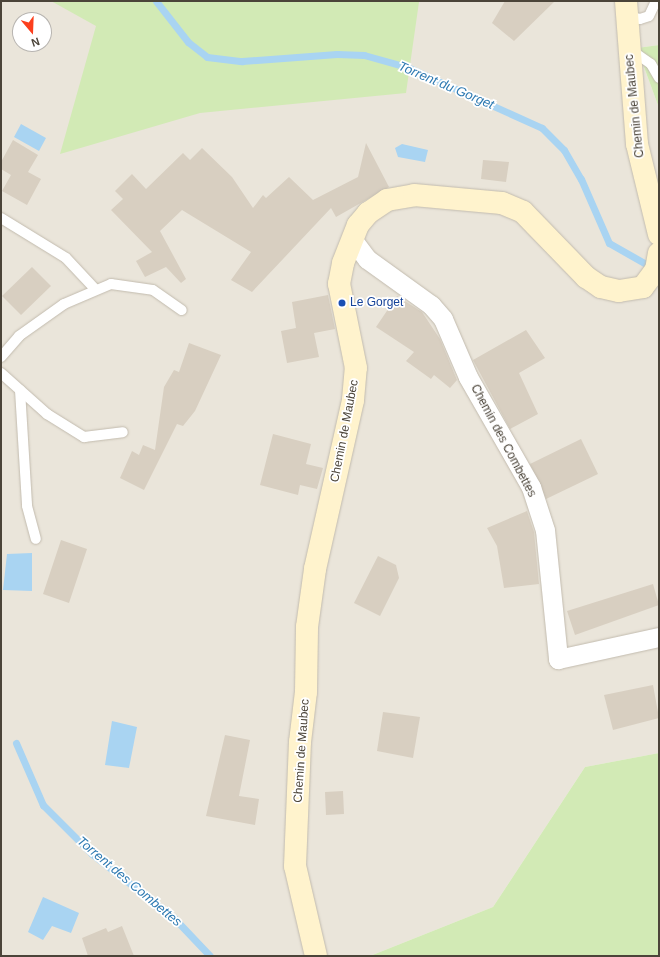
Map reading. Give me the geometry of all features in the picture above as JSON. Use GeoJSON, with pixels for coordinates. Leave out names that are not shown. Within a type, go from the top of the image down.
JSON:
{"type":"FeatureCollection","features":[{"type":"Feature","properties":{"kind":"street","name":"Chemin de Maubec"},"geometry":{"type":"LineString","coordinates":[[626,9],[637,144],[659,234]]}},
{"type":"Feature","properties":{"kind":"street","name":"Chemin de Maubec"},"geometry":{"type":"LineString","coordinates":[[316,956],[295,866],[300,750],[306,692],[307,627],[315,569],[353,400],[356,368],[339,284],[352,239],[368,213],[387,200],[414,195],[502,203],[523,212],[586,277],[601,287],[619,291],[643,287],[656,270],[659,253]]}},
{"type":"Feature","properties":{"kind":"street","name":"Chemin des Combettes"},"geometry":{"type":"LineString","coordinates":[[352,239],[367,259],[432,305],[443,319],[468,377],[531,487],[545,530],[558,659],[659,637]]}},
{"type":"Feature","properties":{"kind":"lane"},"geometry":{"type":"LineString","coordinates":[[626,9],[640,19],[649,16],[656,1]]}},
{"type":"Feature","properties":{"kind":"lane"},"geometry":{"type":"LineString","coordinates":[[629,49],[651,64],[659,78]]}},
{"type":"Feature","properties":{"kind":"lane"},"geometry":{"type":"LineString","coordinates":[[1,218],[66,258],[95,289]]}},
{"type":"Feature","properties":{"kind":"lane"},"geometry":{"type":"LineString","coordinates":[[1,357],[19,336],[64,304],[95,289],[111,284],[153,290],[182,310]]}},
{"type":"Feature","properties":{"kind":"lane"},"geometry":{"type":"LineString","coordinates":[[1,373],[47,414],[84,437],[123,432]]}},
{"type":"Feature","properties":{"kind":"lane"},"geometry":{"type":"LineString","coordinates":[[20,390],[27,506],[36,539]]}},
{"type":"Feature","properties":{"kind":"shaded area"},"geometry":{"type":"Polygon","coordinates":[[[1,1],[659,1],[659,45],[637,48],[659,108],[659,753],[585,767],[493,907],[370,956],[1,956],[1,1]]]}},
{"type":"Feature","properties":{"kind":"green space"},"geometry":{"type":"Polygon","coordinates":[[[51,1],[419,2],[406,93],[200,113],[60,154],[96,26],[51,1]]]}},
{"type":"Feature","properties":{"kind":"green space"},"geometry":{"type":"Polygon","coordinates":[[[659,45],[659,108],[637,48],[659,45]]]}},
{"type":"Feature","properties":{"kind":"green space"},"geometry":{"type":"Polygon","coordinates":[[[659,753],[659,956],[370,956],[493,907],[585,767],[659,753]]]}},
{"type":"Feature","properties":{"kind":"water"},"geometry":{"type":"Polygon","coordinates":[[[21,124],[46,138],[39,151],[14,137],[21,124]]]}},
{"type":"Feature","properties":{"kind":"water"},"geometry":{"type":"Polygon","coordinates":[[[402,144],[428,150],[425,162],[398,157],[395,148],[402,144]]]}},
{"type":"Feature","properties":{"kind":"water"},"geometry":{"type":"Polygon","coordinates":[[[32,553],[32,591],[3,590],[7,554],[32,553]]]}},
{"type":"Feature","properties":{"kind":"water"},"geometry":{"type":"Polygon","coordinates":[[[112,721],[137,727],[129,768],[105,765],[112,721]]]}},
{"type":"Feature","properties":{"kind":"water"},"geometry":{"type":"Polygon","coordinates":[[[43,897],[79,913],[71,933],[52,926],[43,940],[28,932],[43,897]]]}},
{"type":"Feature","properties":{"kind":"building"},"geometry":{"type":"Polygon","coordinates":[[[505,1],[555,1],[514,41],[492,23],[505,1]]]}},
{"type":"Feature","properties":{"kind":"building"},"geometry":{"type":"Polygon","coordinates":[[[13,140],[38,155],[28,172],[41,179],[27,205],[2,191],[11,175],[1,169],[1,162],[13,140]]]}},
{"type":"Feature","properties":{"kind":"building"},"geometry":{"type":"Polygon","coordinates":[[[366,143],[389,187],[336,217],[331,208],[252,292],[231,280],[251,252],[182,210],[160,231],[186,279],[181,283],[166,267],[145,277],[136,261],[152,252],[111,210],[123,199],[115,191],[132,174],[146,189],[183,153],[190,160],[202,148],[232,177],[253,208],[263,195],[266,198],[289,177],[313,200],[358,177],[366,143]]]}},
{"type":"Feature","properties":{"kind":"building"},"geometry":{"type":"Polygon","coordinates":[[[483,160],[509,162],[506,182],[481,179],[483,160]]]}},
{"type":"Feature","properties":{"kind":"building"},"geometry":{"type":"Polygon","coordinates":[[[32,267],[51,286],[21,315],[2,296],[32,267]]]}},
{"type":"Feature","properties":{"kind":"building"},"geometry":{"type":"Polygon","coordinates":[[[328,295],[335,329],[314,333],[319,357],[287,363],[281,331],[296,328],[292,302],[328,295]]]}},
{"type":"Feature","properties":{"kind":"building"},"geometry":{"type":"Polygon","coordinates":[[[397,296],[422,312],[440,339],[457,380],[450,388],[434,375],[431,379],[406,361],[414,352],[376,327],[397,296]]]}},
{"type":"Feature","properties":{"kind":"building"},"geometry":{"type":"Polygon","coordinates":[[[526,330],[545,358],[519,373],[538,414],[510,429],[473,360],[526,330]]]}},
{"type":"Feature","properties":{"kind":"building"},"geometry":{"type":"Polygon","coordinates":[[[189,343],[221,355],[195,411],[183,426],[177,424],[144,490],[120,478],[132,451],[139,455],[143,445],[155,450],[164,387],[174,370],[179,372],[189,343]]]}},
{"type":"Feature","properties":{"kind":"building"},"geometry":{"type":"Polygon","coordinates":[[[273,434],[311,444],[306,464],[323,468],[317,489],[300,485],[298,495],[260,485],[273,434]]]}},
{"type":"Feature","properties":{"kind":"building"},"geometry":{"type":"Polygon","coordinates":[[[581,439],[598,474],[546,499],[530,464],[581,439]]]}},
{"type":"Feature","properties":{"kind":"building"},"geometry":{"type":"Polygon","coordinates":[[[527,511],[534,532],[539,584],[504,588],[497,546],[487,528],[527,511]]]}},
{"type":"Feature","properties":{"kind":"building"},"geometry":{"type":"Polygon","coordinates":[[[61,540],[87,549],[69,603],[43,594],[61,540]]]}},
{"type":"Feature","properties":{"kind":"building"},"geometry":{"type":"Polygon","coordinates":[[[378,556],[396,565],[399,578],[380,616],[354,603],[378,556]]]}},
{"type":"Feature","properties":{"kind":"building"},"geometry":{"type":"Polygon","coordinates":[[[653,584],[659,605],[575,635],[567,611],[653,584]]]}},
{"type":"Feature","properties":{"kind":"building"},"geometry":{"type":"Polygon","coordinates":[[[653,685],[659,718],[613,730],[604,695],[653,685]]]}},
{"type":"Feature","properties":{"kind":"building"},"geometry":{"type":"Polygon","coordinates":[[[383,712],[420,717],[413,758],[377,751],[383,712]]]}},
{"type":"Feature","properties":{"kind":"building"},"geometry":{"type":"Polygon","coordinates":[[[225,735],[250,740],[239,796],[259,799],[255,825],[206,816],[225,735]]]}},
{"type":"Feature","properties":{"kind":"building"},"geometry":{"type":"Polygon","coordinates":[[[343,791],[344,814],[326,815],[325,792],[343,791]]]}},
{"type":"Feature","properties":{"kind":"building"},"geometry":{"type":"Polygon","coordinates":[[[122,926],[134,956],[88,956],[82,938],[106,928],[108,932],[122,926]]]}},
{"type":"Feature","properties":{"kind":"waterway","name":"Torrent du Gorget"},"geometry":{"type":"LineString","coordinates":[[156,1],[188,42],[207,57],[242,61],[337,54],[364,55],[407,67],[542,128],[564,150],[581,179],[609,243],[653,268]]}},
{"type":"Feature","properties":{"kind":"waterway","name":"Torrent des Combettes"},"geometry":{"type":"LineString","coordinates":[[16,743],[43,805],[92,854],[174,918],[210,956]]}},
{"type":"Feature","properties":{"kind":"place","name":"Le Gorget"},"geometry":{"type":"Point","coordinates":[342,303]}}]}
